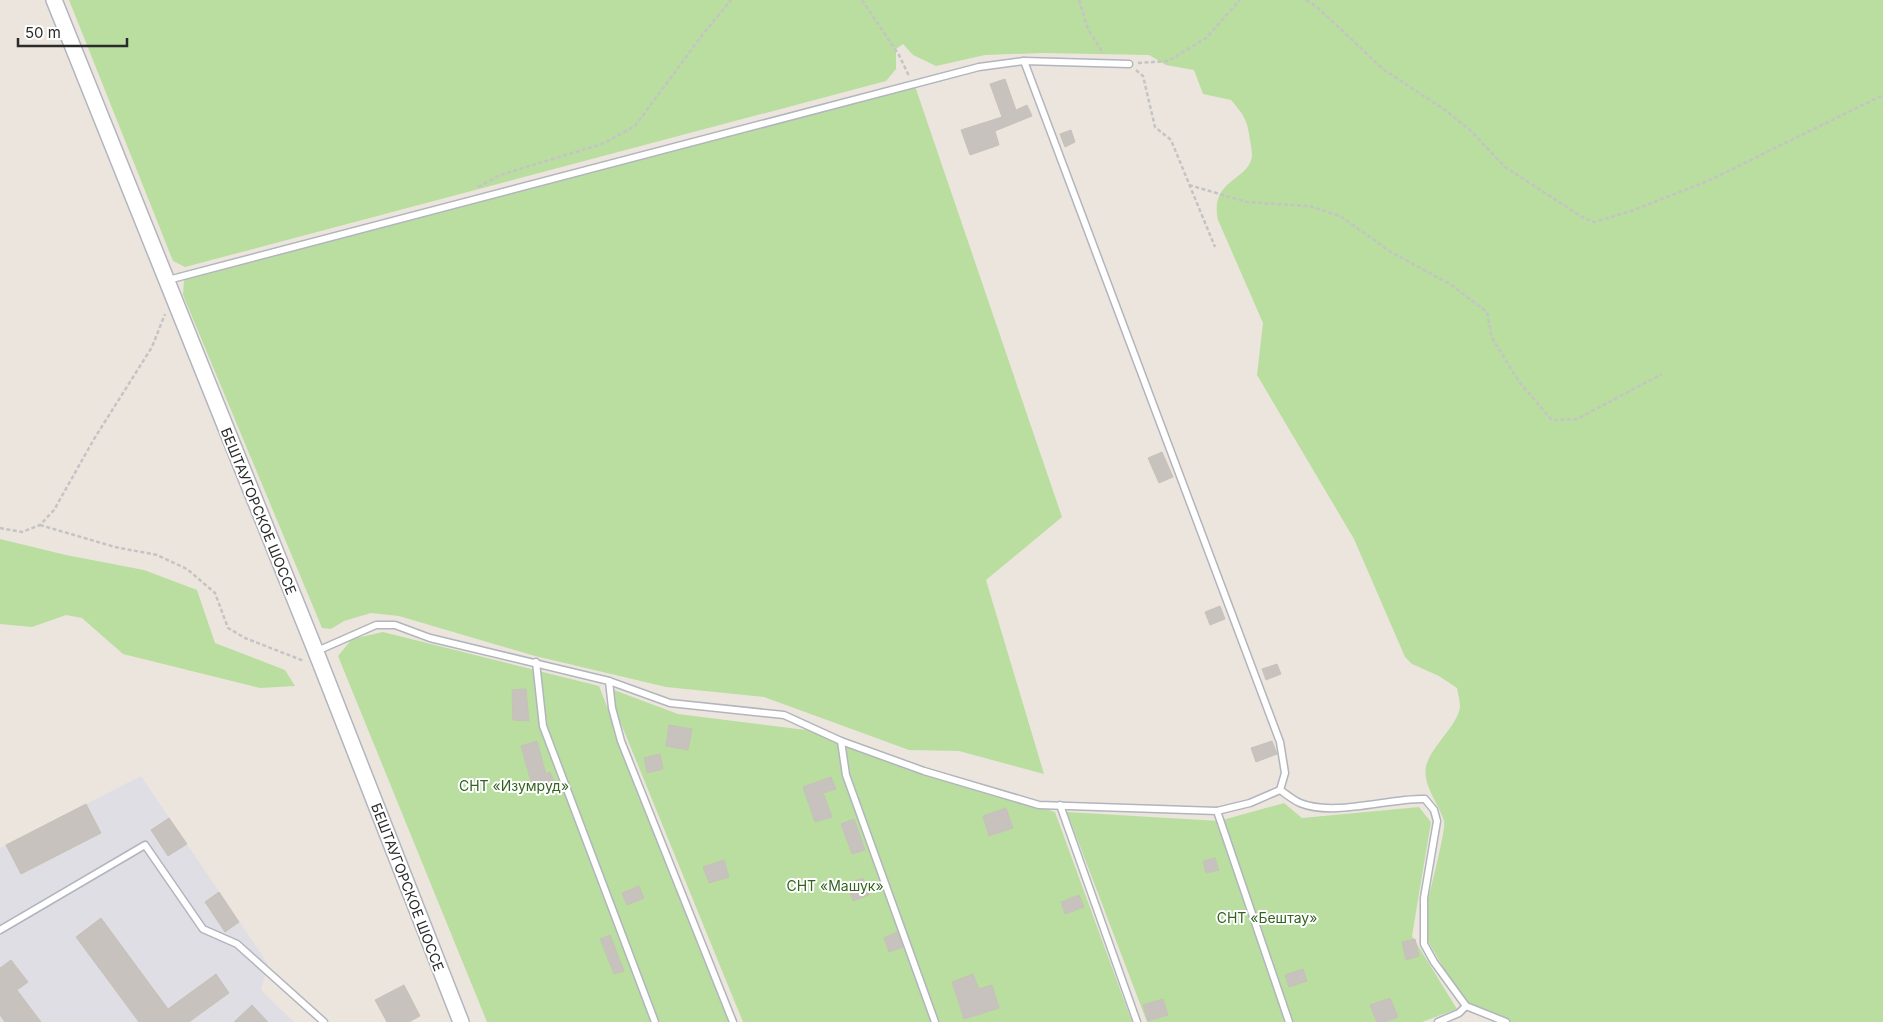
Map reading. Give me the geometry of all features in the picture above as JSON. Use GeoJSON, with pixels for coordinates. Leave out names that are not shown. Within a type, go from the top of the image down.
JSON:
{"type":"FeatureCollection","features":[{"type":"Feature","properties":{"kind":"street","name":"БЕШТАУГОРСКОЕ ШОССЕ"},"geometry":{"type":"LineString","coordinates":[[54,0],[317,655],[461,1022]]}},
{"type":"Feature","properties":{"kind":"lane"},"geometry":{"type":"LineString","coordinates":[[166,281],[979,67],[1024,61],[1128,64]]}},
{"type":"Feature","properties":{"kind":"lane"},"geometry":{"type":"LineString","coordinates":[[1024,61],[1280,742],[1285,773],[1280,790]]}},
{"type":"Feature","properties":{"kind":"lane"},"geometry":{"type":"LineString","coordinates":[[317,655],[376,625],[396,625],[430,638],[609,681],[670,703],[784,716],[841,741],[924,771],[1039,805],[1217,812],[1250,803],[1280,790]]}},
{"type":"Feature","properties":{"kind":"lane"},"geometry":{"type":"LineString","coordinates":[[536,662],[543,726],[655,1022]]}},
{"type":"Feature","properties":{"kind":"lane"},"geometry":{"type":"LineString","coordinates":[[609,681],[612,708],[621,741],[733,1022]]}},
{"type":"Feature","properties":{"kind":"lane"},"geometry":{"type":"LineString","coordinates":[[841,741],[846,774],[935,1022]]}},
{"type":"Feature","properties":{"kind":"lane"},"geometry":{"type":"LineString","coordinates":[[1280,790],[1300,803],[1330,808],[1407,799],[1425,799],[1434,810],[1437,821],[1424,898],[1424,944],[1434,962],[1466,1006],[1506,1022]]}},
{"type":"Feature","properties":{"kind":"lane"},"geometry":{"type":"LineString","coordinates":[[1060,805],[1136,1022]]}},
{"type":"Feature","properties":{"kind":"lane"},"geometry":{"type":"LineString","coordinates":[[1217,812],[1289,1022]]}},
{"type":"Feature","properties":{"kind":"lane"},"geometry":{"type":"LineString","coordinates":[[0,930],[145,846],[203,929],[237,944],[324,1022]]}},
{"type":"Feature","properties":{"kind":"lane"},"geometry":{"type":"LineString","coordinates":[[1438,1022],[1459,1013],[1466,1006]]}},
{"type":"Feature","properties":{"kind":"path"},"geometry":{"type":"LineString","coordinates":[[475,188],[500,174],[602,144],[635,126],[703,34],[732,0]]}},
{"type":"Feature","properties":{"kind":"path"},"geometry":{"type":"LineString","coordinates":[[862,0],[900,55],[913,85]]}},
{"type":"Feature","properties":{"kind":"path"},"geometry":{"type":"LineString","coordinates":[[1079,0],[1088,29],[1104,54]]}},
{"type":"Feature","properties":{"kind":"path"},"geometry":{"type":"LineString","coordinates":[[1128,64],[1168,61],[1206,38],[1240,0]]}},
{"type":"Feature","properties":{"kind":"path"},"geometry":{"type":"LineString","coordinates":[[1306,0],[1318,8],[1383,69],[1445,110],[1470,130],[1505,167],[1582,217],[1594,222],[1631,211],[1708,181],[1883,95]]}},
{"type":"Feature","properties":{"kind":"path"},"geometry":{"type":"LineString","coordinates":[[1128,64],[1143,76],[1156,127],[1170,140],[1215,247]]}},
{"type":"Feature","properties":{"kind":"path"},"geometry":{"type":"LineString","coordinates":[[1189,185],[1247,202],[1308,206],[1340,216],[1391,252],[1450,284],[1487,312],[1492,338],[1520,383],[1552,420],[1577,419],[1662,374]]}},
{"type":"Feature","properties":{"kind":"path"},"geometry":{"type":"LineString","coordinates":[[0,528],[22,532],[40,524],[54,510],[94,439],[152,347],[172,296]]}},
{"type":"Feature","properties":{"kind":"path"},"geometry":{"type":"LineString","coordinates":[[40,524],[115,547],[157,555],[187,569],[215,593],[228,628],[245,638],[304,662],[317,655]]}},
{"type":"Feature","properties":{"kind":"shaded area"},"geometry":{"type":"Polygon","coordinates":[[[141,776],[268,964],[261,990],[294,1022],[0,1022],[0,848],[141,776]]]}},
{"type":"Feature","properties":{"kind":"green space"},"geometry":{"type":"Polygon","coordinates":[[[69,0],[1883,0],[1883,1022],[1510,1022],[1467,1009],[1421,929],[1444,827],[1442,814],[1431,793],[1426,778],[1427,763],[1458,714],[1460,705],[1457,688],[1439,676],[1412,664],[1405,657],[1354,539],[1257,375],[1263,323],[1218,220],[1217,207],[1219,196],[1224,188],[1244,171],[1252,156],[1247,123],[1231,100],[1203,94],[1194,70],[1166,65],[1149,55],[1043,53],[985,55],[936,66],[913,55],[903,44],[896,49],[896,69],[886,81],[185,267],[173,261],[69,0]]]}},
{"type":"Feature","properties":{"kind":"green space"},"geometry":{"type":"Polygon","coordinates":[[[915,86],[1062,517],[986,580],[1044,774],[959,751],[909,750],[764,697],[666,687],[535,656],[399,616],[371,613],[344,621],[331,629],[322,628],[183,295],[184,280],[191,274],[915,86]]]}},
{"type":"Feature","properties":{"kind":"green space"},"geometry":{"type":"Polygon","coordinates":[[[0,539],[66,555],[144,570],[197,590],[215,643],[285,670],[295,686],[260,688],[123,654],[82,618],[66,615],[32,627],[0,624],[0,539]]]}},
{"type":"Feature","properties":{"kind":"green space","name":"СНТ «Изумруд»"},"geometry":{"type":"Polygon","coordinates":[[[383,632],[599,686],[729,1022],[487,1022],[338,656],[352,639],[383,632]]]}},
{"type":"Feature","properties":{"kind":"green space","name":"СНТ «Машук»"},"geometry":{"type":"Polygon","coordinates":[[[606,687],[678,714],[806,730],[1055,812],[1132,1022],[743,1022],[606,687]]]}},
{"type":"Feature","properties":{"kind":"green space","name":"СНТ «Бештау»"},"geometry":{"type":"Polygon","coordinates":[[[1284,803],[1302,818],[1419,807],[1431,822],[1412,936],[1457,1009],[1422,1022],[1147,1022],[1067,812],[1219,821],[1284,803]]]}},
{"type":"Feature","properties":{"kind":"building"},"geometry":{"type":"Polygon","coordinates":[[[1005,79],[1016,110],[1027,105],[1032,116],[995,131],[999,145],[970,155],[961,130],[1002,117],[990,84],[1005,79]]]}},
{"type":"Feature","properties":{"kind":"building"},"geometry":{"type":"Polygon","coordinates":[[[1071,130],[1075,142],[1065,147],[1060,134],[1071,130]]]}},
{"type":"Feature","properties":{"kind":"building"},"geometry":{"type":"Polygon","coordinates":[[[1162,452],[1173,477],[1159,483],[1148,458],[1162,452]]]}},
{"type":"Feature","properties":{"kind":"building"},"geometry":{"type":"Polygon","coordinates":[[[1220,606],[1225,619],[1210,625],[1205,612],[1220,606]]]}},
{"type":"Feature","properties":{"kind":"building"},"geometry":{"type":"Polygon","coordinates":[[[1277,664],[1281,674],[1266,680],[1262,669],[1277,664]]]}},
{"type":"Feature","properties":{"kind":"building"},"geometry":{"type":"Polygon","coordinates":[[[526,689],[529,721],[513,720],[512,690],[526,689]]]}},
{"type":"Feature","properties":{"kind":"building"},"geometry":{"type":"Polygon","coordinates":[[[669,725],[692,729],[688,750],[666,746],[669,725]]]}},
{"type":"Feature","properties":{"kind":"building"},"geometry":{"type":"Polygon","coordinates":[[[537,741],[546,774],[550,772],[555,784],[534,792],[521,746],[537,741]]]}},
{"type":"Feature","properties":{"kind":"building"},"geometry":{"type":"Polygon","coordinates":[[[1272,741],[1277,754],[1256,762],[1251,748],[1272,741]]]}},
{"type":"Feature","properties":{"kind":"building"},"geometry":{"type":"Polygon","coordinates":[[[660,754],[663,769],[647,773],[644,758],[660,754]]]}},
{"type":"Feature","properties":{"kind":"building"},"geometry":{"type":"Polygon","coordinates":[[[831,777],[836,789],[823,793],[832,817],[815,822],[803,787],[831,777]]]}},
{"type":"Feature","properties":{"kind":"building"},"geometry":{"type":"Polygon","coordinates":[[[86,804],[101,833],[21,874],[6,845],[86,804]]]}},
{"type":"Feature","properties":{"kind":"building"},"geometry":{"type":"Polygon","coordinates":[[[1006,808],[1013,828],[989,836],[983,816],[1006,808]]]}},
{"type":"Feature","properties":{"kind":"building"},"geometry":{"type":"Polygon","coordinates":[[[169,818],[187,844],[168,856],[151,830],[169,818]]]}},
{"type":"Feature","properties":{"kind":"building"},"geometry":{"type":"Polygon","coordinates":[[[854,819],[865,850],[852,854],[841,824],[854,819]]]}},
{"type":"Feature","properties":{"kind":"building"},"geometry":{"type":"Polygon","coordinates":[[[1215,858],[1219,870],[1206,873],[1203,861],[1215,858]]]}},
{"type":"Feature","properties":{"kind":"building"},"geometry":{"type":"Polygon","coordinates":[[[724,860],[729,877],[709,883],[703,867],[724,860]]]}},
{"type":"Feature","properties":{"kind":"building"},"geometry":{"type":"Polygon","coordinates":[[[863,878],[869,895],[853,901],[847,884],[863,878]]]}},
{"type":"Feature","properties":{"kind":"building"},"geometry":{"type":"Polygon","coordinates":[[[639,886],[644,898],[627,905],[622,893],[639,886]]]}},
{"type":"Feature","properties":{"kind":"building"},"geometry":{"type":"Polygon","coordinates":[[[219,892],[239,922],[225,932],[205,902],[219,892]]]}},
{"type":"Feature","properties":{"kind":"building"},"geometry":{"type":"Polygon","coordinates":[[[1079,895],[1084,907],[1065,914],[1061,902],[1079,895]]]}},
{"type":"Feature","properties":{"kind":"building"},"geometry":{"type":"Polygon","coordinates":[[[101,918],[168,1009],[216,974],[229,993],[189,1022],[139,1022],[76,937],[101,918]]]}},
{"type":"Feature","properties":{"kind":"building"},"geometry":{"type":"Polygon","coordinates":[[[897,932],[903,947],[889,952],[884,938],[897,932]]]}},
{"type":"Feature","properties":{"kind":"building"},"geometry":{"type":"Polygon","coordinates":[[[610,935],[624,971],[614,974],[600,939],[610,935]]]}},
{"type":"Feature","properties":{"kind":"building"},"geometry":{"type":"Polygon","coordinates":[[[1415,939],[1419,956],[1406,960],[1402,942],[1415,939]]]}},
{"type":"Feature","properties":{"kind":"building"},"geometry":{"type":"Polygon","coordinates":[[[11,960],[28,982],[17,990],[41,1022],[5,1022],[0,1015],[0,968],[11,960]]]}},
{"type":"Feature","properties":{"kind":"building"},"geometry":{"type":"Polygon","coordinates":[[[1303,969],[1307,981],[1289,987],[1285,975],[1303,969]]]}},
{"type":"Feature","properties":{"kind":"building"},"geometry":{"type":"Polygon","coordinates":[[[973,974],[979,989],[992,985],[999,1008],[964,1019],[952,982],[973,974]]]}},
{"type":"Feature","properties":{"kind":"building"},"geometry":{"type":"Polygon","coordinates":[[[404,985],[420,1016],[409,1022],[387,1022],[375,1000],[404,985]]]}},
{"type":"Feature","properties":{"kind":"building"},"geometry":{"type":"Polygon","coordinates":[[[1390,998],[1398,1017],[1385,1022],[1377,1022],[1370,1005],[1390,998]]]}},
{"type":"Feature","properties":{"kind":"building"},"geometry":{"type":"Polygon","coordinates":[[[1163,999],[1168,1015],[1148,1021],[1143,1005],[1163,999]]]}},
{"type":"Feature","properties":{"kind":"building"},"geometry":{"type":"Polygon","coordinates":[[[252,1005],[268,1022],[234,1022],[252,1005]]]}}]}
